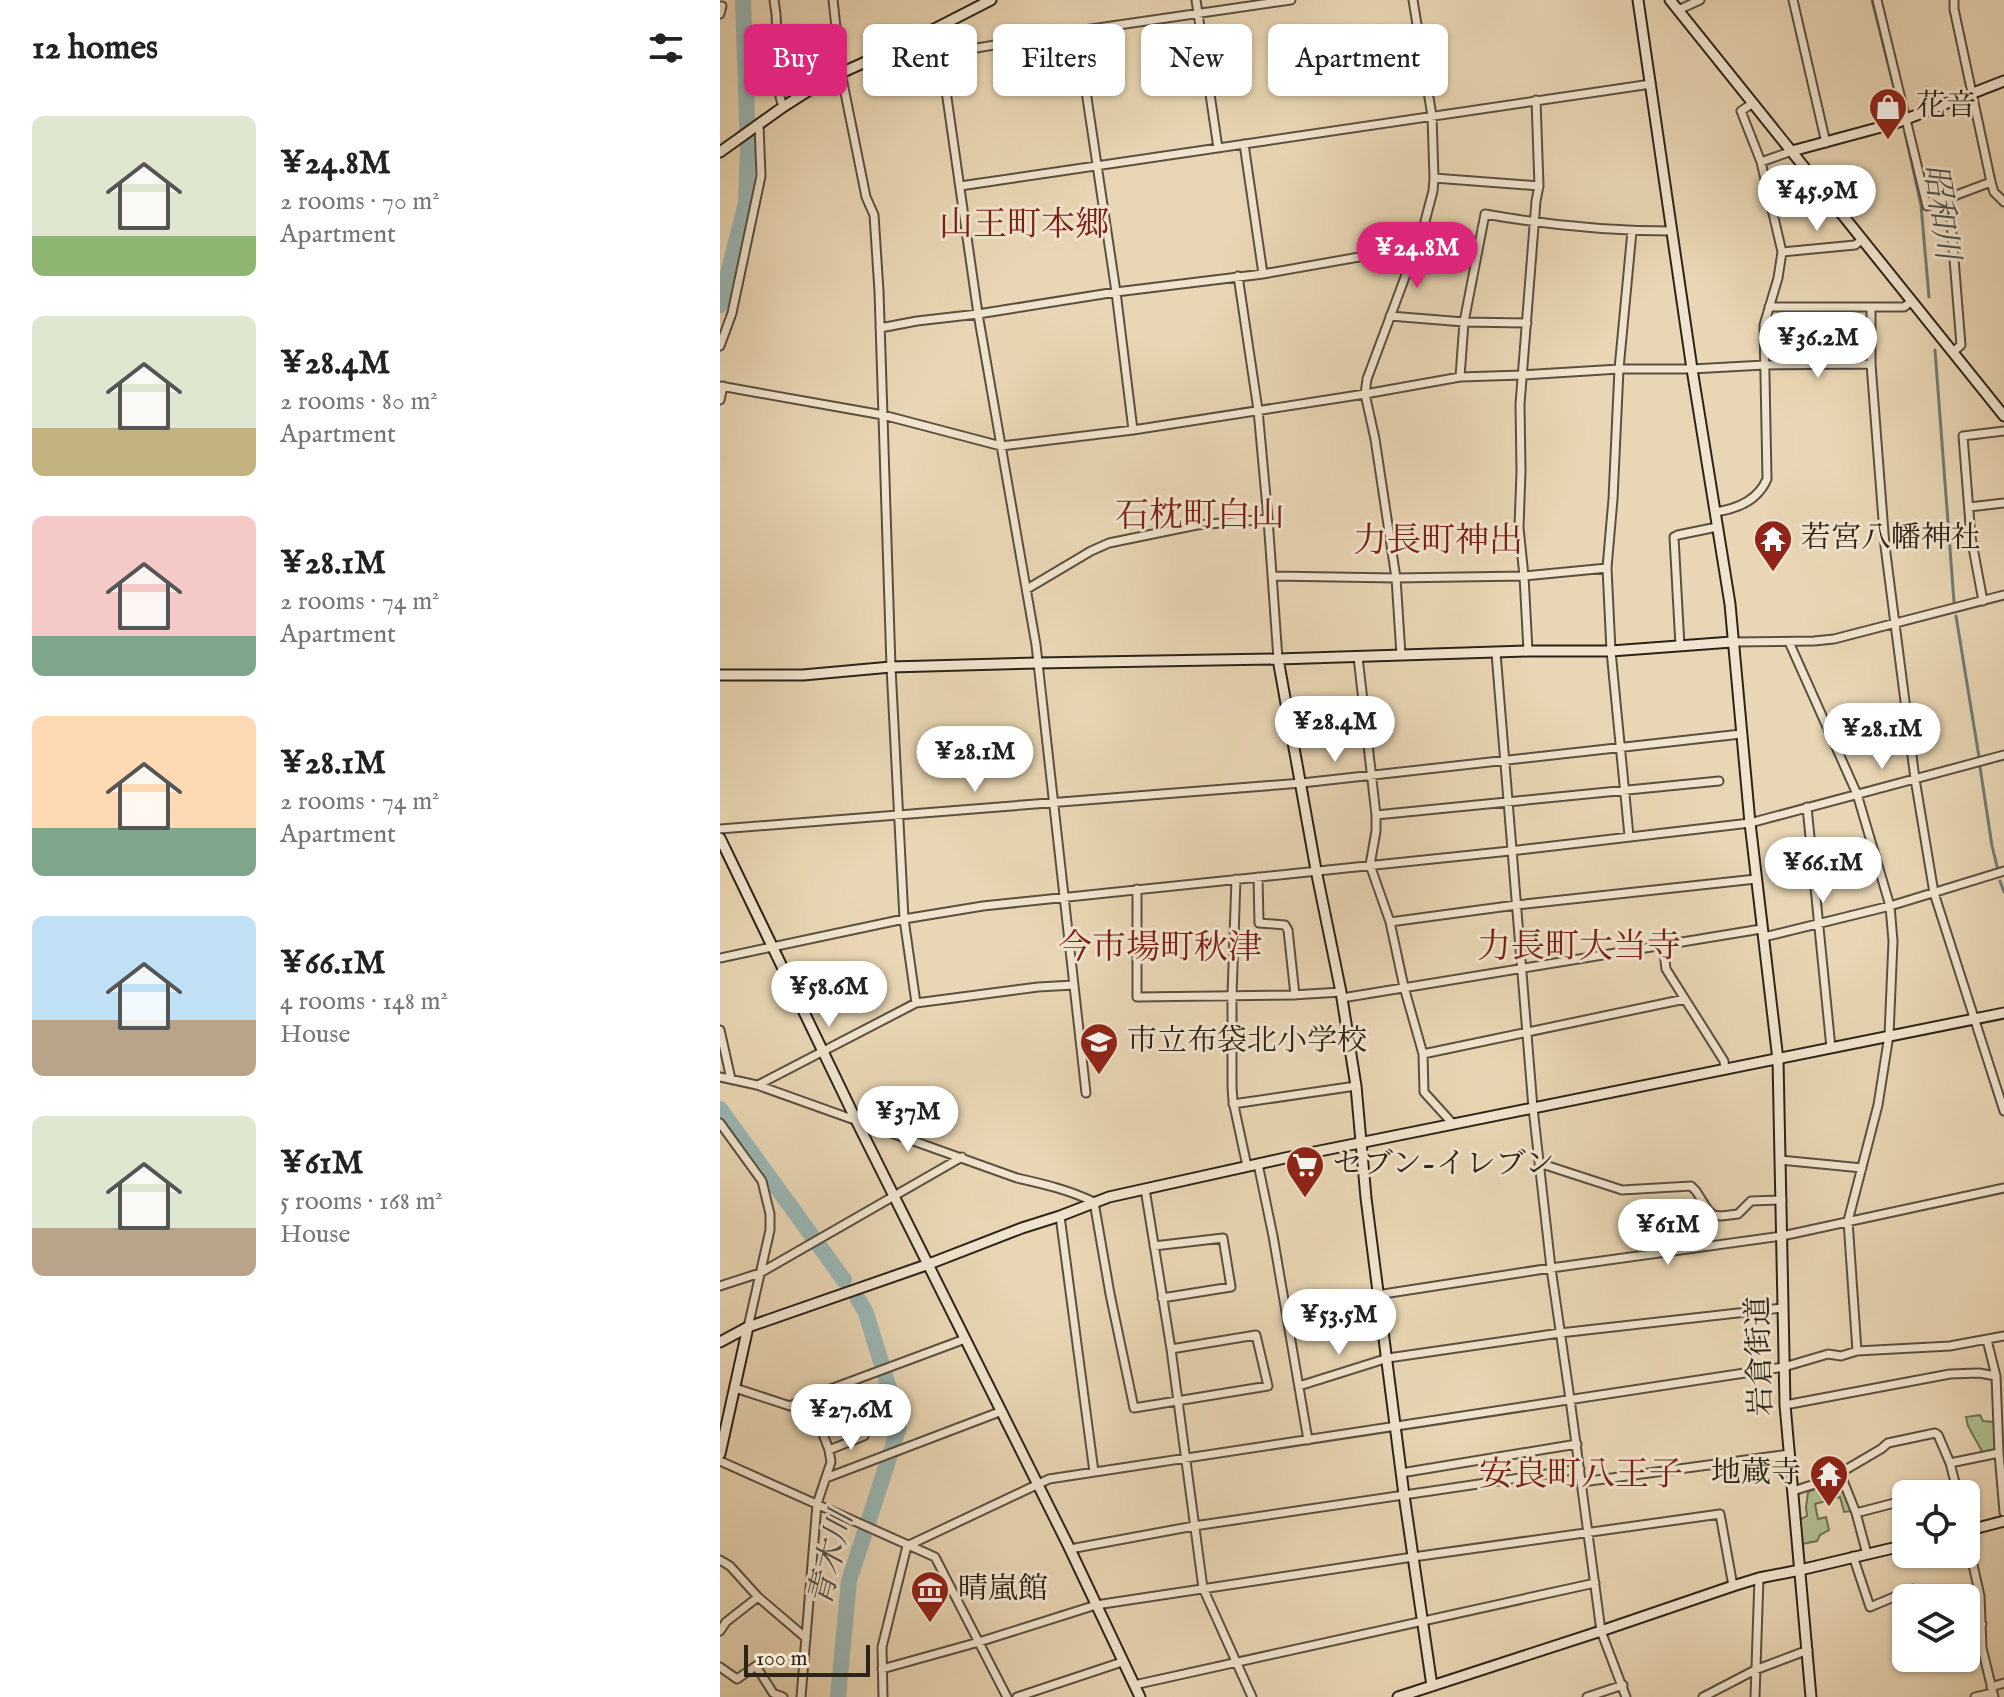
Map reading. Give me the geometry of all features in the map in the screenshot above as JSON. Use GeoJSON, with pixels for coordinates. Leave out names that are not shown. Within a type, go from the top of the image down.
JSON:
{"type":"FeatureCollection","features":[{"type":"Feature","properties":{"kind":"street"},"geometry":{"type":"LineString","coordinates":[[774,0],[783,107]]}},
{"type":"Feature","properties":{"kind":"street"},"geometry":{"type":"LineString","coordinates":[[833,0],[836,24]]}},
{"type":"Feature","properties":{"kind":"street"},"geometry":{"type":"LineString","coordinates":[[945,24],[991,0]]}},
{"type":"Feature","properties":{"kind":"street"},"geometry":{"type":"LineString","coordinates":[[1196,0],[1218,148]]}},
{"type":"Feature","properties":{"kind":"street"},"geometry":{"type":"LineString","coordinates":[[1124,24],[1291,0]]}},
{"type":"Feature","properties":{"kind":"street"},"geometry":{"type":"LineString","coordinates":[[1401,655],[1396,578],[1365,394],[1367,379],[1423,229],[1434,178],[1432,116],[1413,0]]}},
{"type":"Feature","properties":{"kind":"street","name":"岩倉街道"},"geometry":{"type":"LineString","coordinates":[[1638,0],[1730,604],[1750,823],[1778,1060],[1785,1405],[1811,1697]]}},
{"type":"Feature","properties":{"kind":"street"},"geometry":{"type":"LineString","coordinates":[[1670,0],[2004,416]]}},
{"type":"Feature","properties":{"kind":"street"},"geometry":{"type":"LineString","coordinates":[[1678,10],[1700,0]]}},
{"type":"Feature","properties":{"kind":"street"},"geometry":{"type":"LineString","coordinates":[[1793,0],[1826,143]]}},
{"type":"Feature","properties":{"kind":"street"},"geometry":{"type":"LineString","coordinates":[[1877,0],[1927,206],[1991,182]]}},
{"type":"Feature","properties":{"kind":"street"},"geometry":{"type":"LineString","coordinates":[[1954,0],[1991,182],[1994,192],[2004,202]]}},
{"type":"Feature","properties":{"kind":"street"},"geometry":{"type":"LineString","coordinates":[[720,6],[720,14]]}},
{"type":"Feature","properties":{"kind":"street"},"geometry":{"type":"LineString","coordinates":[[1761,162],[1907,119],[2004,81]]}},
{"type":"Feature","properties":{"kind":"street"},"geometry":{"type":"LineString","coordinates":[[960,186],[1651,84]]}},
{"type":"Feature","properties":{"kind":"street"},"geometry":{"type":"LineString","coordinates":[[720,152],[802,96]]}},
{"type":"Feature","properties":{"kind":"street"},"geometry":{"type":"LineString","coordinates":[[846,96],[866,197],[874,215],[904,919],[916,1003]]}},
{"type":"Feature","properties":{"kind":"street"},"geometry":{"type":"LineString","coordinates":[[947,96],[978,314],[1027,589],[1086,1093]]}},
{"type":"Feature","properties":{"kind":"street"},"geometry":{"type":"LineString","coordinates":[[1087,96],[1133,430]]}},
{"type":"Feature","properties":{"kind":"street"},"geometry":{"type":"LineString","coordinates":[[1528,651],[1519,528],[1522,375],[1539,186],[1536,100]]}},
{"type":"Feature","properties":{"kind":"street"},"geometry":{"type":"LineString","coordinates":[[1715,512],[1728,510],[1753,498],[1763,489],[1767,479],[1764,325],[1782,252],[1761,162],[1741,111],[1753,103]]}},
{"type":"Feature","properties":{"kind":"street"},"geometry":{"type":"LineString","coordinates":[[720,346],[732,313],[761,176],[757,125]]}},
{"type":"Feature","properties":{"kind":"street"},"geometry":{"type":"LineString","coordinates":[[1244,144],[1263,274]]}},
{"type":"Feature","properties":{"kind":"street"},"geometry":{"type":"LineString","coordinates":[[1434,178],[1539,186]]}},
{"type":"Feature","properties":{"kind":"street"},"geometry":{"type":"LineString","coordinates":[[1949,197],[1961,345],[1953,352]]}},
{"type":"Feature","properties":{"kind":"street"},"geometry":{"type":"LineString","coordinates":[[1460,377],[1464,322],[1485,214],[1535,223],[1672,231]]}},
{"type":"Feature","properties":{"kind":"street"},"geometry":{"type":"LineString","coordinates":[[1629,836],[1611,651],[1607,568],[1619,369],[1632,231]]}},
{"type":"Feature","properties":{"kind":"street"},"geometry":{"type":"LineString","coordinates":[[1782,252],[1855,245],[1863,239]]}},
{"type":"Feature","properties":{"kind":"street"},"geometry":{"type":"LineString","coordinates":[[880,328],[1116,292],[1263,274],[1376,254],[1414,252]]}},
{"type":"Feature","properties":{"kind":"street"},"geometry":{"type":"LineString","coordinates":[[1238,276],[1258,410],[1278,659],[1342,995],[1356,1086],[1378,1295],[1433,1692]]}},
{"type":"Feature","properties":{"kind":"street"},"geometry":{"type":"LineString","coordinates":[[1769,307],[1904,307],[1912,301]]}},
{"type":"Feature","properties":{"kind":"street"},"geometry":{"type":"LineString","coordinates":[[1871,308],[1871,364],[1885,546],[1915,779],[1934,893],[2004,1111]]}},
{"type":"Feature","properties":{"kind":"street"},"geometry":{"type":"LineString","coordinates":[[1390,316],[1527,323]]}},
{"type":"Feature","properties":{"kind":"street"},"geometry":{"type":"LineString","coordinates":[[720,400],[721,386],[883,415],[1001,446],[1133,430],[1460,377],[1619,369],[1871,364]]}},
{"type":"Feature","properties":{"kind":"street"},"geometry":{"type":"LineString","coordinates":[[1983,601],[1971,537],[1963,436],[2004,431]]}},
{"type":"Feature","properties":{"kind":"street"},"geometry":{"type":"LineString","coordinates":[[1969,507],[2004,503]]}},
{"type":"Feature","properties":{"kind":"street"},"geometry":{"type":"LineString","coordinates":[[1027,589],[1109,543],[1197,525],[1268,519]]}},
{"type":"Feature","properties":{"kind":"street"},"geometry":{"type":"LineString","coordinates":[[1680,646],[1674,537],[1717,527]]}},
{"type":"Feature","properties":{"kind":"street"},"geometry":{"type":"LineString","coordinates":[[1272,576],[1524,576],[1607,568]]}},
{"type":"Feature","properties":{"kind":"street"},"geometry":{"type":"LineString","coordinates":[[720,675],[803,675],[891,667],[1037,663],[1611,651],[1732,642],[1789,642],[1834,639],[2004,595]]}},
{"type":"Feature","properties":{"kind":"street"},"geometry":{"type":"LineString","coordinates":[[1789,642],[1857,794],[1890,906],[1893,941],[1889,1035],[1878,1105],[1848,1221],[1857,1351]]}},
{"type":"Feature","properties":{"kind":"street"},"geometry":{"type":"LineString","coordinates":[[1496,653],[1533,1108],[1551,1268],[1601,1631],[1626,1697]]}},
{"type":"Feature","properties":{"kind":"street"},"geometry":{"type":"LineString","coordinates":[[1358,657],[1376,815],[1370,865],[1390,922],[1423,1054],[1424,1092],[1453,1124]]}},
{"type":"Feature","properties":{"kind":"street"},"geometry":{"type":"LineString","coordinates":[[720,829],[1302,783],[1741,734]]}},
{"type":"Feature","properties":{"kind":"street"},"geometry":{"type":"LineString","coordinates":[[720,958],[904,919],[983,906],[1750,823],[2004,755]]}},
{"type":"Feature","properties":{"kind":"street"},"geometry":{"type":"LineString","coordinates":[[1376,815],[1719,781]]}},
{"type":"Feature","properties":{"kind":"street"},"geometry":{"type":"LineString","coordinates":[[1807,807],[1831,1048]]}},
{"type":"Feature","properties":{"kind":"street"},"geometry":{"type":"LineString","coordinates":[[720,838],[1140,1697]]}},
{"type":"Feature","properties":{"kind":"street"},"geometry":{"type":"LineString","coordinates":[[1137,889],[1137,997],[1342,995],[1663,945],[1763,933],[1890,906],[2004,871]]}},
{"type":"Feature","properties":{"kind":"street"},"geometry":{"type":"LineString","coordinates":[[1258,877],[1259,923],[1285,925],[1288,930],[1295,995]]}},
{"type":"Feature","properties":{"kind":"street"},"geometry":{"type":"LineString","coordinates":[[1236,879],[1232,1087],[1247,1166]]}},
{"type":"Feature","properties":{"kind":"street"},"geometry":{"type":"LineString","coordinates":[[1390,922],[1756,879]]}},
{"type":"Feature","properties":{"kind":"street"},"geometry":{"type":"LineString","coordinates":[[1663,945],[1666,969],[1724,1061],[1725,1070]]}},
{"type":"Feature","properties":{"kind":"street"},"geometry":{"type":"LineString","coordinates":[[757,1085],[916,1003],[1074,985]]}},
{"type":"Feature","properties":{"kind":"street"},"geometry":{"type":"LineString","coordinates":[[1423,1054],[1685,999]]}},
{"type":"Feature","properties":{"kind":"street"},"geometry":{"type":"LineString","coordinates":[[720,1342],[748,1327],[1094,1202],[1247,1166],[2004,1013]]}},
{"type":"Feature","properties":{"kind":"street"},"geometry":{"type":"LineString","coordinates":[[720,1030],[731,1079]]}},
{"type":"Feature","properties":{"kind":"street"},"geometry":{"type":"LineString","coordinates":[[720,1077],[757,1085],[1017,1178],[1077,1193],[1094,1202]]}},
{"type":"Feature","properties":{"kind":"street"},"geometry":{"type":"LineString","coordinates":[[1233,1104],[1356,1086]]}},
{"type":"Feature","properties":{"kind":"street"},"geometry":{"type":"LineString","coordinates":[[720,1123],[762,1181],[770,1214],[770,1230],[720,1454]]}},
{"type":"Feature","properties":{"kind":"street"},"geometry":{"type":"LineString","coordinates":[[720,1286],[760,1273],[962,1157]]}},
{"type":"Feature","properties":{"kind":"street"},"geometry":{"type":"LineString","coordinates":[[1780,1160],[1862,1168]]}},
{"type":"Feature","properties":{"kind":"street"},"geometry":{"type":"LineString","coordinates":[[1539,1163],[1622,1190],[1691,1186],[1713,1215],[1738,1214],[1751,1201],[1782,1200]]}},
{"type":"Feature","properties":{"kind":"street"},"geometry":{"type":"LineString","coordinates":[[1258,1164],[1308,1440]]}},
{"type":"Feature","properties":{"kind":"street"},"geometry":{"type":"LineString","coordinates":[[1286,1309],[1782,1236],[2004,1188]]}},
{"type":"Feature","properties":{"kind":"street"},"geometry":{"type":"LineString","coordinates":[[1145,1189],[1171,1349],[1203,1588],[1252,1697]]}},
{"type":"Feature","properties":{"kind":"street"},"geometry":{"type":"LineString","coordinates":[[1094,1202],[1134,1408],[1268,1386],[1256,1335],[1171,1349]]}},
{"type":"Feature","properties":{"kind":"street"},"geometry":{"type":"LineString","coordinates":[[1060,1216],[1094,1472]]}},
{"type":"Feature","properties":{"kind":"street"},"geometry":{"type":"LineString","coordinates":[[1154,1246],[1223,1238],[1231,1287],[1162,1298]]}},
{"type":"Feature","properties":{"kind":"street"},"geometry":{"type":"LineString","coordinates":[[1299,1386],[1388,1358],[1560,1333],[1783,1308]]}},
{"type":"Feature","properties":{"kind":"street"},"geometry":{"type":"LineString","coordinates":[[907,1546],[1049,1479],[1784,1367],[1828,1354],[1841,1356],[1857,1351],[1950,1346],[2004,1336]]}},
{"type":"Feature","properties":{"kind":"street"},"geometry":{"type":"LineString","coordinates":[[735,1388],[790,1406],[965,1339]]}},
{"type":"Feature","properties":{"kind":"street"},"geometry":{"type":"LineString","coordinates":[[1987,1340],[1996,1376],[2004,1512]]}},
{"type":"Feature","properties":{"kind":"street"},"geometry":{"type":"LineString","coordinates":[[1785,1405],[1950,1374],[1996,1376]]}},
{"type":"Feature","properties":{"kind":"street"},"geometry":{"type":"LineString","coordinates":[[801,1697],[817,1504],[831,1462],[809,1397]]}},
{"type":"Feature","properties":{"kind":"street"},"geometry":{"type":"LineString","coordinates":[[826,1478],[1002,1411]]}},
{"type":"Feature","properties":{"kind":"street"},"geometry":{"type":"LineString","coordinates":[[1793,1491],[1840,1473],[1888,1443],[1935,1433],[1950,1463],[1954,1480]]}},
{"type":"Feature","properties":{"kind":"street"},"geometry":{"type":"LineString","coordinates":[[829,1450],[864,1436]]}},
{"type":"Feature","properties":{"kind":"street"},"geometry":{"type":"LineString","coordinates":[[1401,1473],[1577,1444]]}},
{"type":"Feature","properties":{"kind":"street"},"geometry":{"type":"LineString","coordinates":[[1950,1463],[1999,1453]]}},
{"type":"Feature","properties":{"kind":"street"},"geometry":{"type":"LineString","coordinates":[[1582,1482],[1790,1454]]}},
{"type":"Feature","properties":{"kind":"street"},"geometry":{"type":"LineString","coordinates":[[720,1461],[935,1557],[1007,1697]]}},
{"type":"Feature","properties":{"kind":"street"},"geometry":{"type":"LineString","coordinates":[[1070,1549],[1194,1526],[1580,1469]]}},
{"type":"Feature","properties":{"kind":"street"},"geometry":{"type":"LineString","coordinates":[[1840,1473],[1856,1513],[1867,1554]]}},
{"type":"Feature","properties":{"kind":"street"},"geometry":{"type":"LineString","coordinates":[[1856,1513],[1892,1504]]}},
{"type":"Feature","properties":{"kind":"street"},"geometry":{"type":"LineString","coordinates":[[882,1669],[1096,1605],[1720,1514],[1733,1586]]}},
{"type":"Feature","properties":{"kind":"street"},"geometry":{"type":"LineString","coordinates":[[1980,1528],[2004,1521]]}},
{"type":"Feature","properties":{"kind":"street"},"geometry":{"type":"LineString","coordinates":[[883,1697],[882,1647],[907,1546]]}},
{"type":"Feature","properties":{"kind":"street"},"geometry":{"type":"LineString","coordinates":[[1398,1697],[1433,1692],[1759,1578],[1892,1548]]}},
{"type":"Feature","properties":{"kind":"street"},"geometry":{"type":"LineString","coordinates":[[1853,1556],[1870,1607],[1892,1598]]}},
{"type":"Feature","properties":{"kind":"street"},"geometry":{"type":"LineString","coordinates":[[720,1560],[806,1638]]}},
{"type":"Feature","properties":{"kind":"street"},"geometry":{"type":"LineString","coordinates":[[1755,1697],[1759,1578]]}},
{"type":"Feature","properties":{"kind":"street"},"geometry":{"type":"LineString","coordinates":[[1134,1685],[1595,1583]]}},
{"type":"Feature","properties":{"kind":"street"},"geometry":{"type":"LineString","coordinates":[[1980,1596],[1982,1648],[1992,1692]]}},
{"type":"Feature","properties":{"kind":"street"},"geometry":{"type":"LineString","coordinates":[[720,1631],[726,1622],[758,1597]]}},
{"type":"Feature","properties":{"kind":"street"},"geometry":{"type":"LineString","coordinates":[[1703,1697],[1755,1670],[1808,1650]]}},
{"type":"Feature","properties":{"kind":"street"},"geometry":{"type":"LineString","coordinates":[[1017,1697],[1122,1662]]}},
{"type":"Feature","properties":{"kind":"street"},"geometry":{"type":"LineString","coordinates":[[720,1667],[737,1679],[756,1666],[773,1693],[783,1697]]}},
{"type":"Feature","properties":{"kind":"street"},"geometry":{"type":"LineString","coordinates":[[1975,1697],[1992,1692],[2004,1683]]}},
{"type":"Feature","properties":{"kind":"street"},"geometry":{"type":"LineString","coordinates":[[1587,1697],[1623,1685]]}},
{"type":"Feature","properties":{"kind":"green space"},"geometry":{"type":"Polygon","coordinates":[[[1980,1415],[1983,1421],[1994,1422],[1997,1447],[1983,1453],[1966,1417],[1980,1415]]]}},
{"type":"Feature","properties":{"kind":"green space"},"geometry":{"type":"Polygon","coordinates":[[[1817,1488],[1843,1489],[1853,1511],[1844,1512],[1840,1497],[1815,1504],[1818,1519],[1826,1517],[1829,1530],[1817,1541],[1802,1544],[1799,1520],[1807,1516],[1808,1492],[1817,1488]]]}},
{"type":"Feature","properties":{"kind":"waterway","name":"青木川"},"geometry":{"type":"LineString","coordinates":[[720,305],[746,203],[748,149],[743,0]]}},
{"type":"Feature","properties":{"kind":"waterway","name":"昭和川"},"geometry":{"type":"LineString","coordinates":[[1872,0],[1899,108]]}},
{"type":"Feature","properties":{"kind":"waterway","name":"昭和川"},"geometry":{"type":"LineString","coordinates":[[1905,133],[1921,205],[1929,297]]}},
{"type":"Feature","properties":{"kind":"waterway","name":"昭和川"},"geometry":{"type":"LineString","coordinates":[[1935,350],[1954,602]]}},
{"type":"Feature","properties":{"kind":"waterway","name":"昭和川"},"geometry":{"type":"LineString","coordinates":[[1956,616],[1979,757]]}},
{"type":"Feature","properties":{"kind":"waterway","name":"昭和川"},"geometry":{"type":"LineString","coordinates":[[1980,767],[1998,870]]}},
{"type":"Feature","properties":{"kind":"waterway","name":"昭和川"},"geometry":{"type":"LineString","coordinates":[[2000,881],[2004,892]]}},
{"type":"Feature","properties":{"kind":"waterway","name":"青木川"},"geometry":{"type":"LineString","coordinates":[[720,1109],[844,1280]]}},
{"type":"Feature","properties":{"kind":"waterway","name":"青木川"},"geometry":{"type":"LineString","coordinates":[[838,1697],[849,1581],[899,1427],[866,1313],[858,1299]]}},
{"type":"Feature","properties":{"kind":"place","name":"花音"},"geometry":{"type":"Point","coordinates":[1888,141]}},
{"type":"Feature","properties":{"kind":"place","name":"若宮八幡神社"},"geometry":{"type":"Point","coordinates":[1773,573]}},
{"type":"Feature","properties":{"kind":"place","name":"市立布袋北小学校"},"geometry":{"type":"Point","coordinates":[1099,1076]}},
{"type":"Feature","properties":{"kind":"place","name":"セブン-イレブン"},"geometry":{"type":"Point","coordinates":[1305,1199]}},
{"type":"Feature","properties":{"kind":"place","name":"地蔵寺"},"geometry":{"type":"Point","coordinates":[1829,1508]}},
{"type":"Feature","properties":{"kind":"place","name":"晴嵐館"},"geometry":{"type":"Point","coordinates":[930,1624]}},
{"type":"Feature","properties":{"kind":"district","name":"山王町本郷"},"geometry":{"type":"Point","coordinates":[1024,225]}},
{"type":"Feature","properties":{"kind":"district","name":"石枕町白山"},"geometry":{"type":"Point","coordinates":[1200,516]}},
{"type":"Feature","properties":{"kind":"district","name":"力長町神出"},"geometry":{"type":"Point","coordinates":[1438,541]}},
{"type":"Feature","properties":{"kind":"district","name":"力長町大当寺"},"geometry":{"type":"Point","coordinates":[1579,947]}},
{"type":"Feature","properties":{"kind":"district","name":"今市場町秋津"},"geometry":{"type":"Point","coordinates":[1160,948]}},
{"type":"Feature","properties":{"kind":"district","name":"安良町八王子"},"geometry":{"type":"Point","coordinates":[1581,1475]}}]}
